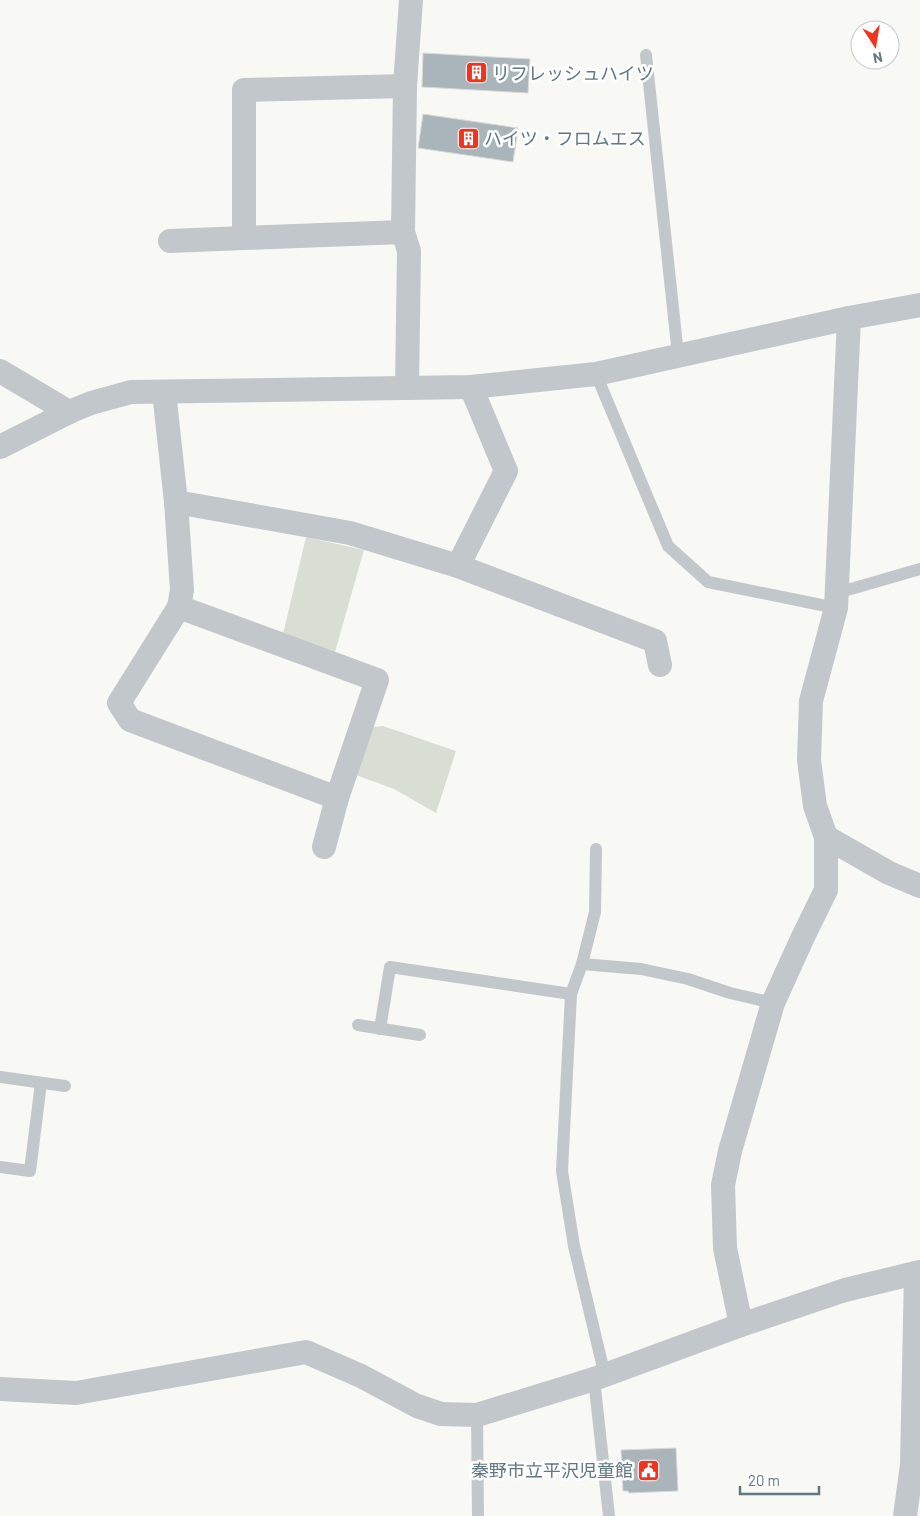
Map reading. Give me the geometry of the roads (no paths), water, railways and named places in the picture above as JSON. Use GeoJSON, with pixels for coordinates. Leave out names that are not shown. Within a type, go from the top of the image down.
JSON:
{"type":"FeatureCollection","features":[{"type":"Feature","properties":{"kind":"street"},"geometry":{"type":"LineString","coordinates":[[407,387],[409,252],[403,232],[405,86],[411,0]]}},
{"type":"Feature","properties":{"kind":"street"},"geometry":{"type":"LineString","coordinates":[[244,238],[244,90],[405,86]]}},
{"type":"Feature","properties":{"kind":"street"},"geometry":{"type":"LineString","coordinates":[[170,241],[403,232]]}},
{"type":"Feature","properties":{"kind":"street"},"geometry":{"type":"LineString","coordinates":[[0,447],[69,412],[91,403],[131,392],[471,387],[596,374],[849,318],[920,305]]}},
{"type":"Feature","properties":{"kind":"street"},"geometry":{"type":"LineString","coordinates":[[741,1325],[725,1248],[723,1186],[730,1151],[773,1003],[826,890],[826,838],[815,806],[809,760],[811,701],[836,600],[849,318]]}},
{"type":"Feature","properties":{"kind":"street"},"geometry":{"type":"LineString","coordinates":[[0,371],[69,412]]}},
{"type":"Feature","properties":{"kind":"street"},"geometry":{"type":"LineString","coordinates":[[458,566],[506,471],[471,387]]}},
{"type":"Feature","properties":{"kind":"street"},"geometry":{"type":"LineString","coordinates":[[164,392],[176,502],[182,590],[178,607],[119,703],[130,720],[337,798]]}},
{"type":"Feature","properties":{"kind":"street"},"geometry":{"type":"LineString","coordinates":[[176,502],[350,533],[458,566],[655,641],[660,665]]}},
{"type":"Feature","properties":{"kind":"street"},"geometry":{"type":"LineString","coordinates":[[178,607],[377,680],[337,798],[324,847]]}},
{"type":"Feature","properties":{"kind":"street"},"geometry":{"type":"LineString","coordinates":[[826,838],[889,873],[920,886]]}},
{"type":"Feature","properties":{"kind":"street"},"geometry":{"type":"LineString","coordinates":[[0,1389],[76,1393],[306,1352],[361,1376],[417,1406],[441,1414],[477,1415],[600,1377],[741,1325],[845,1290],[918,1272],[912,1465],[905,1516]]}},
{"type":"Feature","properties":{"kind":"lane"},"geometry":{"type":"LineString","coordinates":[[646,55],[678,355]]}},
{"type":"Feature","properties":{"kind":"lane"},"geometry":{"type":"LineString","coordinates":[[596,374],[668,546],[708,582],[836,600],[920,569]]}},
{"type":"Feature","properties":{"kind":"lane"},"geometry":{"type":"LineString","coordinates":[[596,849],[595,912],[582,964],[571,994],[562,1171],[574,1246],[600,1377],[609,1516]]}},
{"type":"Feature","properties":{"kind":"lane"},"geometry":{"type":"LineString","coordinates":[[582,964],[641,969],[773,1003]]}},
{"type":"Feature","properties":{"kind":"lane"},"geometry":{"type":"LineString","coordinates":[[380,1028],[390,968],[571,994]]}},
{"type":"Feature","properties":{"kind":"lane"},"geometry":{"type":"LineString","coordinates":[[358,1025],[420,1035]]}},
{"type":"Feature","properties":{"kind":"lane"},"geometry":{"type":"LineString","coordinates":[[0,1078],[65,1086]]}},
{"type":"Feature","properties":{"kind":"lane"},"geometry":{"type":"LineString","coordinates":[[0,1167],[30,1171],[41,1083]]}},
{"type":"Feature","properties":{"kind":"lane"},"geometry":{"type":"LineString","coordinates":[[477,1415],[478,1516]]}},
{"type":"Feature","properties":{"kind":"place","name":"リフレッシュハイツ"},"geometry":{"type":"Point","coordinates":[476,73]}},
{"type":"Feature","properties":{"kind":"place","name":"ハイツ・フロムエス"},"geometry":{"type":"Point","coordinates":[468,138]}},
{"type":"Feature","properties":{"kind":"place","name":"秦野市立平沢児童館"},"geometry":{"type":"Point","coordinates":[649,1470]}}]}
